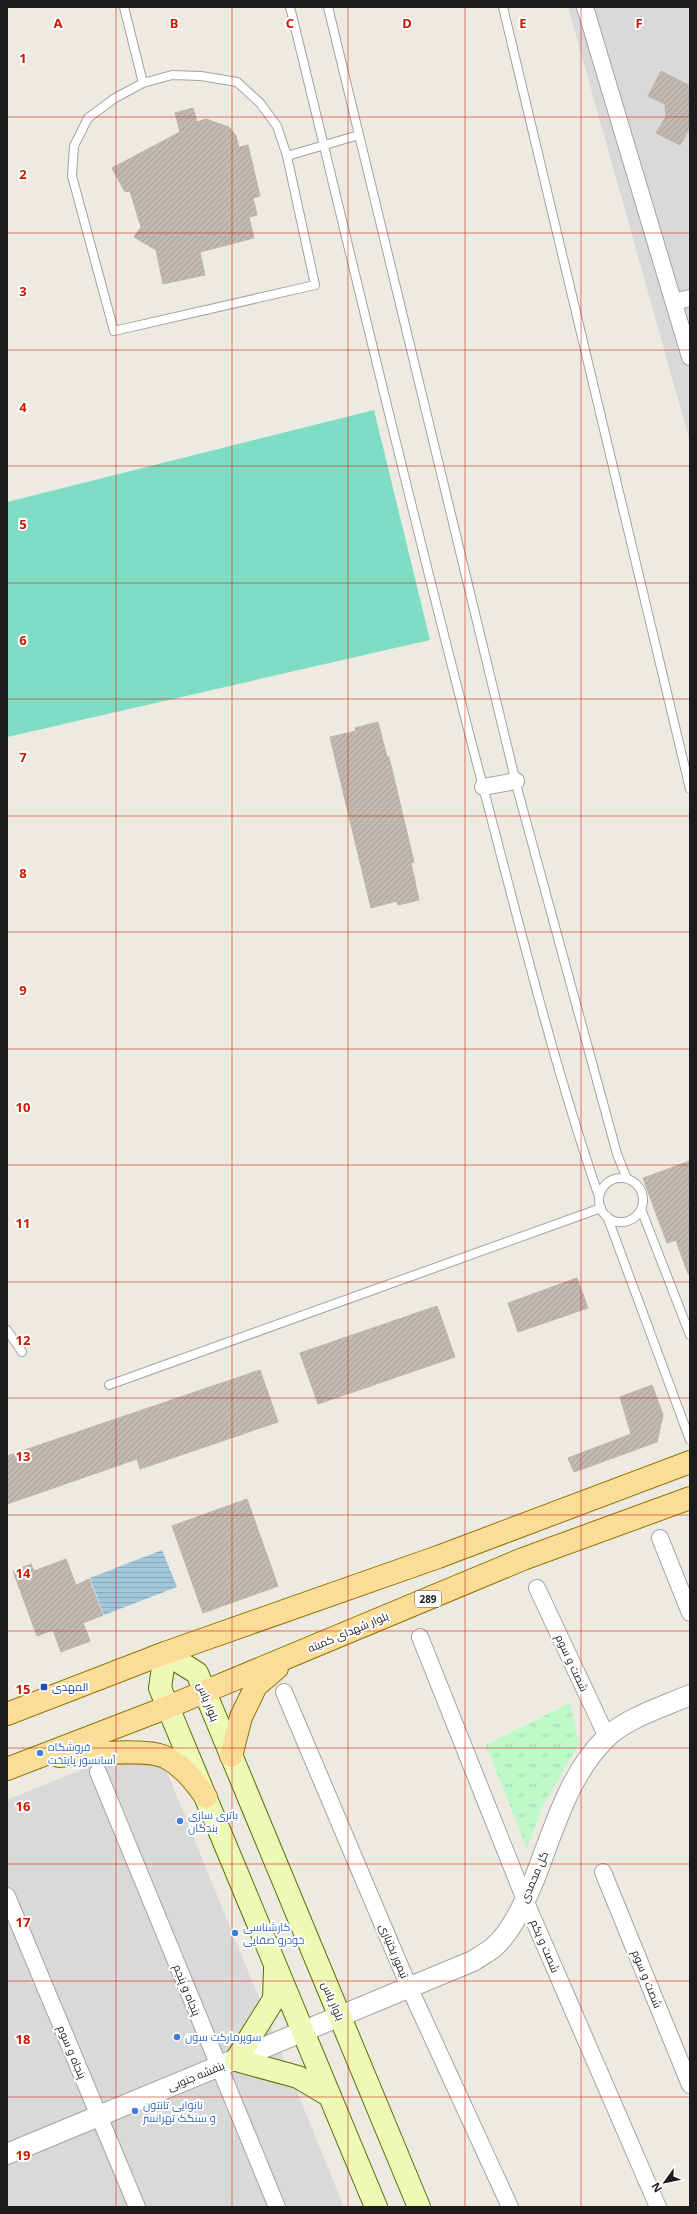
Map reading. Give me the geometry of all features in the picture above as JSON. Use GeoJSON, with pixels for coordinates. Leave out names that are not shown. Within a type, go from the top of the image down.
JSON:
{"type":"FeatureCollection","features":[{"type":"Feature","properties":{"kind":"main road"},"geometry":{"type":"LineString","coordinates":[[7,1714],[165,1653],[438,1557],[690,1462]]}},
{"type":"Feature","properties":{"kind":"main road","name":"بلوار شهدای کمیته"},"geometry":{"type":"LineString","coordinates":[[7,1769],[172,1715],[208,1701],[292,1656],[523,1559],[690,1498]]}},
{"type":"Feature","properties":{"kind":"main road"},"geometry":{"type":"LineString","coordinates":[[165,1653],[160,1688],[376,2207]]}},
{"type":"Feature","properties":{"kind":"main road","name":"بلوار یاس"},"geometry":{"type":"LineString","coordinates":[[165,1653],[196,1673],[419,2207]]}},
{"type":"Feature","properties":{"kind":"main road"},"geometry":{"type":"LineString","coordinates":[[231,1756],[240,1718],[256,1686],[292,1656]]}},
{"type":"Feature","properties":{"kind":"main road"},"geometry":{"type":"LineString","coordinates":[[40,1757],[126,1753],[153,1754],[166,1757],[190,1776],[206,1797]]}},
{"type":"Feature","properties":{"kind":"main road"},"geometry":{"type":"LineString","coordinates":[[276,1964],[274,1998],[227,2064],[298,2078],[330,2096]]}},
{"type":"Feature","properties":{"kind":"street"},"geometry":{"type":"LineString","coordinates":[[585,7],[690,357]]}},
{"type":"Feature","properties":{"kind":"street"},"geometry":{"type":"LineString","coordinates":[[674,302],[690,298]]}},
{"type":"Feature","properties":{"kind":"street"},"geometry":{"type":"LineString","coordinates":[[483,787],[516,781]]}},
{"type":"Feature","properties":{"kind":"street"},"geometry":{"type":"LineString","coordinates":[[660,1538],[690,1613]]}},
{"type":"Feature","properties":{"kind":"street","name":"شصت و سوم"},"geometry":{"type":"LineString","coordinates":[[537,1588],[607,1737]]}},
{"type":"Feature","properties":{"kind":"street","name":"شصت و یکم"},"geometry":{"type":"LineString","coordinates":[[420,1637],[525,1900],[658,2207]]}},
{"type":"Feature","properties":{"kind":"street","name":"تیمور بختیاری"},"geometry":{"type":"LineString","coordinates":[[284,1692],[409,1987],[510,2207]]}},
{"type":"Feature","properties":{"kind":"street","name":"گل محمدی"},"geometry":{"type":"LineString","coordinates":[[340,2018],[409,1987],[473,1961],[493,1947],[508,1930],[525,1900],[571,1788],[588,1760],[607,1737],[627,1723],[690,1695]]}},
{"type":"Feature","properties":{"kind":"street","name":"پنجاه و پنجم"},"geometry":{"type":"LineString","coordinates":[[98,1772],[227,2064],[277,2207]]}},
{"type":"Feature","properties":{"kind":"street","name":"شصت و سوم"},"geometry":{"type":"LineString","coordinates":[[603,1872],[690,2085]]}},
{"type":"Feature","properties":{"kind":"street","name":"پنجاه و سوم"},"geometry":{"type":"LineString","coordinates":[[7,1896],[137,2207]]}},
{"type":"Feature","properties":{"kind":"street","name":"بنفشه جنوبی"},"geometry":{"type":"LineString","coordinates":[[7,2154],[340,2018]]}},
{"type":"Feature","properties":{"kind":"lane"},"geometry":{"type":"LineString","coordinates":[[124,7],[143,83]]}},
{"type":"Feature","properties":{"kind":"lane"},"geometry":{"type":"LineString","coordinates":[[290,7],[483,787],[525,946],[584,1153],[600,1197],[601,1208],[607,1216],[690,1440]]}},
{"type":"Feature","properties":{"kind":"lane"},"geometry":{"type":"LineString","coordinates":[[328,7],[516,781],[617,1154],[627,1179],[639,1188],[643,1202],[641,1209],[632,1219],[619,1221],[607,1216]]}},
{"type":"Feature","properties":{"kind":"lane"},"geometry":{"type":"LineString","coordinates":[[504,7],[690,789]]}},
{"type":"Feature","properties":{"kind":"lane"},"geometry":{"type":"LineString","coordinates":[[172,75],[201,76],[237,82],[260,103],[277,126],[287,156],[315,285],[114,331],[72,176],[74,146],[88,118],[115,98],[143,83],[172,75]]}},
{"type":"Feature","properties":{"kind":"lane"},"geometry":{"type":"LineString","coordinates":[[287,156],[359,136]]}},
{"type":"Feature","properties":{"kind":"lane"},"geometry":{"type":"LineString","coordinates":[[600,1197],[602,1189],[612,1180],[627,1179]]}},
{"type":"Feature","properties":{"kind":"lane"},"geometry":{"type":"LineString","coordinates":[[109,1385],[601,1208]]}},
{"type":"Feature","properties":{"kind":"lane"},"geometry":{"type":"LineString","coordinates":[[641,1209],[690,1335]]}},
{"type":"Feature","properties":{"kind":"lane"},"geometry":{"type":"LineString","coordinates":[[7,1330],[22,1352]]}},
{"type":"Feature","properties":{"kind":"shaded area"},"geometry":{"type":"Polygon","coordinates":[[[568,7],[690,7],[690,442],[568,7]]]}},
{"type":"Feature","properties":{"kind":"shaded area"},"geometry":{"type":"Polygon","coordinates":[[[154,1740],[344,2207],[7,2207],[7,1800],[154,1740]]]}},
{"type":"Feature","properties":{"kind":"green space"},"geometry":{"type":"Polygon","coordinates":[[[374,410],[430,640],[7,737],[7,502],[374,410]]]}},
{"type":"Feature","properties":{"kind":"green space"},"geometry":{"type":"Polygon","coordinates":[[[570,1703],[579,1744],[543,1805],[527,1849],[486,1745],[570,1703]]]}},
{"type":"Feature","properties":{"kind":"water"},"geometry":{"type":"Polygon","coordinates":[[[162,1550],[177,1587],[104,1615],[90,1578],[162,1550]]]}},
{"type":"Feature","properties":{"kind":"building"},"geometry":{"type":"Polygon","coordinates":[[[661,71],[690,86],[690,128],[680,145],[656,133],[666,116],[665,104],[648,96],[661,71]]]}},
{"type":"Feature","properties":{"kind":"building"},"geometry":{"type":"Polygon","coordinates":[[[193,108],[197,122],[206,119],[229,127],[236,136],[239,147],[248,145],[260,196],[253,198],[257,215],[249,217],[254,238],[200,252],[205,275],[163,284],[156,250],[134,237],[141,227],[130,191],[125,192],[112,168],[180,132],[175,113],[193,108]]]}},
{"type":"Feature","properties":{"kind":"building"},"geometry":{"type":"Polygon","coordinates":[[[378,722],[387,757],[389,757],[414,862],[411,863],[419,900],[398,905],[397,901],[371,908],[330,737],[356,731],[355,728],[378,722]]]}},
{"type":"Feature","properties":{"kind":"building"},"geometry":{"type":"Polygon","coordinates":[[[690,1161],[690,1274],[688,1274],[676,1240],[667,1243],[643,1178],[690,1161]]]}},
{"type":"Feature","properties":{"kind":"building"},"geometry":{"type":"Polygon","coordinates":[[[577,1278],[588,1308],[518,1332],[508,1303],[577,1278]]]}},
{"type":"Feature","properties":{"kind":"building"},"geometry":{"type":"Polygon","coordinates":[[[437,1306],[455,1357],[318,1404],[300,1353],[437,1306]]]}},
{"type":"Feature","properties":{"kind":"building"},"geometry":{"type":"Polygon","coordinates":[[[260,1370],[278,1422],[140,1469],[137,1459],[7,1504],[7,1456],[260,1370]]]}},
{"type":"Feature","properties":{"kind":"building"},"geometry":{"type":"Polygon","coordinates":[[[652,1385],[663,1415],[657,1442],[574,1472],[568,1458],[631,1434],[620,1397],[652,1385]]]}},
{"type":"Feature","properties":{"kind":"building"},"geometry":{"type":"Polygon","coordinates":[[[247,1499],[278,1586],[203,1613],[172,1526],[247,1499]]]}},
{"type":"Feature","properties":{"kind":"building"},"geometry":{"type":"Polygon","coordinates":[[[66,1559],[76,1585],[89,1579],[103,1615],[83,1623],[90,1641],[61,1652],[53,1630],[37,1636],[13,1571],[31,1564],[34,1571],[66,1559]]]}},
{"type":"Feature","properties":{"kind":"place","name":"المهدی"},"geometry":{"type":"Point","coordinates":[44,1687]}},
{"type":"Feature","properties":{"kind":"place","name":"فروشگاه آسانسور پایتخت"},"geometry":{"type":"Point","coordinates":[40,1753]}},
{"type":"Feature","properties":{"kind":"place","name":"باتری سازی بندگان"},"geometry":{"type":"Point","coordinates":[180,1821]}},
{"type":"Feature","properties":{"kind":"place","name":"کارشناسی خودرو صفایی"},"geometry":{"type":"Point","coordinates":[235,1933]}},
{"type":"Feature","properties":{"kind":"place","name":"سوپرمارکت سون"},"geometry":{"type":"Point","coordinates":[177,2037]}},
{"type":"Feature","properties":{"kind":"place","name":"نانوایی تانتون و سنگک تهرانسر"},"geometry":{"type":"Point","coordinates":[135,2111]}}]}
